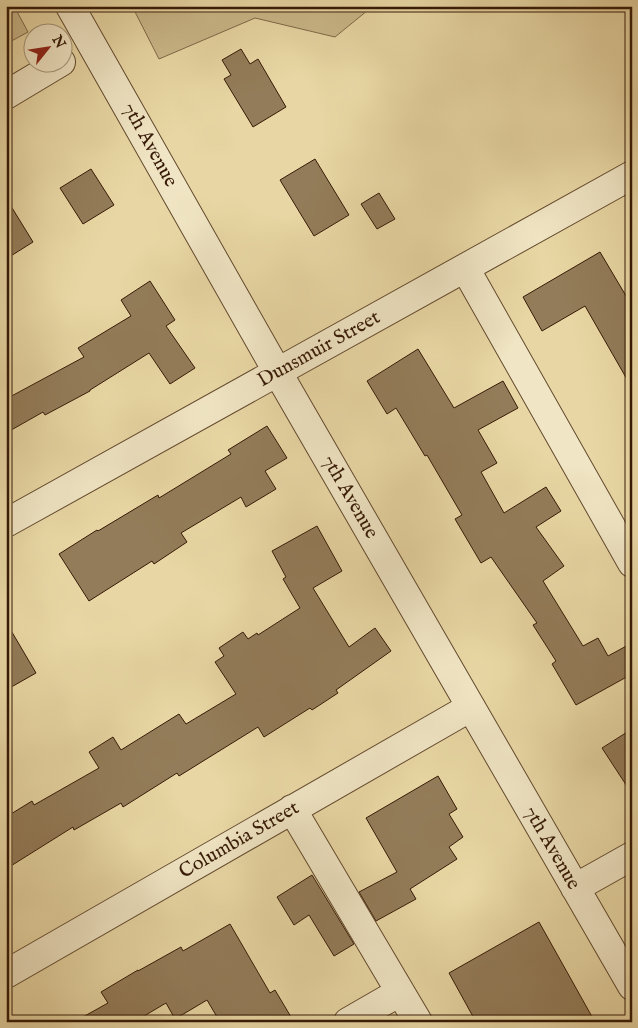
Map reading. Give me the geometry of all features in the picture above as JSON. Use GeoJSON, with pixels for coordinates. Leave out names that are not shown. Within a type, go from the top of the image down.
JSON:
{"type":"FeatureCollection","features":[{"type":"Feature","properties":{"kind":"street","name":"7th Avenue"},"geometry":{"type":"LineString","coordinates":[[70,6],[278,373],[632,986]]}},
{"type":"Feature","properties":{"kind":"street"},"geometry":{"type":"LineString","coordinates":[[72,57],[93,45]]}},
{"type":"Feature","properties":{"kind":"street"},"geometry":{"type":"LineString","coordinates":[[6,94],[44,72]]}},
{"type":"Feature","properties":{"kind":"street","name":"Dunsmuir Street"},"geometry":{"type":"LineString","coordinates":[[6,523],[632,175]]}},
{"type":"Feature","properties":{"kind":"street"},"geometry":{"type":"LineString","coordinates":[[465,268],[632,562]]}},
{"type":"Feature","properties":{"kind":"street","name":"Columbia Street"},"geometry":{"type":"LineString","coordinates":[[6,974],[471,707]]}},
{"type":"Feature","properties":{"kind":"street"},"geometry":{"type":"LineString","coordinates":[[292,809],[418,1022]]}},
{"type":"Feature","properties":{"kind":"street"},"geometry":{"type":"LineString","coordinates":[[575,888],[632,856]]}},
{"type":"Feature","properties":{"kind":"street"},"geometry":{"type":"LineString","coordinates":[[348,1022],[400,992]]}},
{"type":"Feature","properties":{"kind":"shaded area"},"geometry":{"type":"Polygon","coordinates":[[[6,6],[14,6],[23,22],[22,35],[6,44],[6,6]]]}},
{"type":"Feature","properties":{"kind":"shaded area"},"geometry":{"type":"Polygon","coordinates":[[[132,6],[373,6],[335,37],[255,18],[159,59],[132,6]]]}},
{"type":"Feature","properties":{"kind":"building"},"geometry":{"type":"Polygon","coordinates":[[[241,49],[250,64],[258,59],[286,107],[253,127],[224,79],[231,75],[222,60],[241,49]]]}},
{"type":"Feature","properties":{"kind":"building"},"geometry":{"type":"Polygon","coordinates":[[[315,159],[349,215],[314,236],[280,180],[315,159]]]}},
{"type":"Feature","properties":{"kind":"building"},"geometry":{"type":"Polygon","coordinates":[[[91,169],[114,205],[83,224],[60,188],[91,169]]]}},
{"type":"Feature","properties":{"kind":"building"},"geometry":{"type":"Polygon","coordinates":[[[379,193],[395,219],[377,229],[361,204],[379,193]]]}},
{"type":"Feature","properties":{"kind":"building"},"geometry":{"type":"Polygon","coordinates":[[[6,198],[33,242],[6,259],[6,198]]]}},
{"type":"Feature","properties":{"kind":"building"},"geometry":{"type":"Polygon","coordinates":[[[600,252],[632,306],[632,388],[585,306],[542,331],[523,297],[600,252]]]}},
{"type":"Feature","properties":{"kind":"building"},"geometry":{"type":"Polygon","coordinates":[[[150,281],[175,320],[166,326],[195,368],[170,384],[149,353],[90,391],[45,415],[43,412],[6,433],[6,399],[84,357],[78,348],[131,316],[121,300],[150,281]]]}},
{"type":"Feature","properties":{"kind":"building"},"geometry":{"type":"Polygon","coordinates":[[[418,349],[454,408],[503,381],[518,408],[478,430],[497,463],[481,472],[504,513],[546,487],[561,511],[536,527],[564,566],[543,581],[583,646],[598,638],[608,656],[632,643],[632,674],[576,705],[552,664],[556,661],[533,625],[537,623],[491,557],[481,563],[455,519],[462,515],[427,455],[425,456],[396,408],[387,414],[367,381],[418,349]]]}},
{"type":"Feature","properties":{"kind":"building"},"geometry":{"type":"Polygon","coordinates":[[[267,426],[287,458],[265,471],[276,489],[246,507],[241,497],[181,533],[187,542],[154,564],[152,561],[89,601],[59,554],[158,495],[159,498],[231,454],[228,450],[267,426]]]}},
{"type":"Feature","properties":{"kind":"building"},"geometry":{"type":"Polygon","coordinates":[[[317,526],[342,571],[313,588],[349,647],[375,628],[391,651],[336,690],[338,693],[312,710],[310,708],[264,737],[258,727],[179,776],[177,773],[123,807],[121,803],[74,830],[73,827],[6,869],[6,817],[32,801],[34,805],[99,768],[89,752],[113,737],[121,750],[179,714],[186,724],[236,694],[215,662],[224,656],[219,648],[243,632],[248,639],[257,633],[258,635],[300,608],[283,579],[286,577],[272,551],[317,526]]]}},
{"type":"Feature","properties":{"kind":"building"},"geometry":{"type":"Polygon","coordinates":[[[6,622],[36,673],[6,690],[6,622]]]}},
{"type":"Feature","properties":{"kind":"building"},"geometry":{"type":"Polygon","coordinates":[[[632,729],[632,794],[602,748],[632,729]]]}},
{"type":"Feature","properties":{"kind":"building"},"geometry":{"type":"Polygon","coordinates":[[[438,776],[457,809],[449,814],[463,837],[449,847],[457,859],[410,889],[416,899],[376,921],[359,892],[397,872],[366,818],[438,776]]]}},
{"type":"Feature","properties":{"kind":"building"},"geometry":{"type":"Polygon","coordinates":[[[312,875],[354,944],[334,956],[309,915],[294,925],[277,897],[312,875]]]}},
{"type":"Feature","properties":{"kind":"building"},"geometry":{"type":"Polygon","coordinates":[[[539,922],[595,1022],[476,1022],[449,973],[539,922]]]}},
{"type":"Feature","properties":{"kind":"building"},"geometry":{"type":"Polygon","coordinates":[[[230,924],[270,993],[275,990],[294,1022],[220,1022],[207,1000],[175,1019],[166,1003],[134,1022],[74,1022],[108,1003],[101,992],[181,947],[183,951],[230,924]]]}}]}
